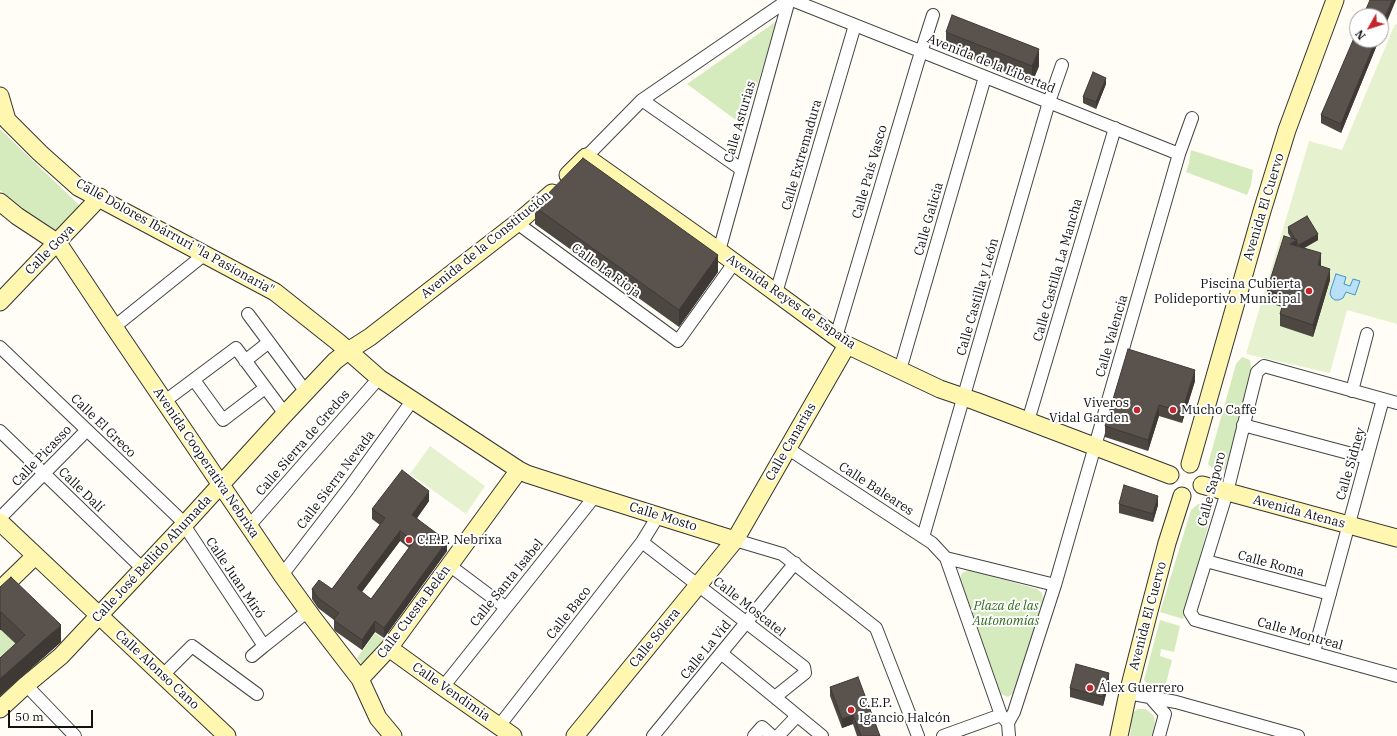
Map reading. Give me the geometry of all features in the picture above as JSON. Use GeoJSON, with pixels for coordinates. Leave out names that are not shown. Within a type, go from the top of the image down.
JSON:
{"type":"FeatureCollection","features":[{"type":"Feature","properties":{"kind":"street","name":"Avenida de la Libertad"},"geometry":{"type":"LineString","coordinates":[[790,0],[1179,154]]}},
{"type":"Feature","properties":{"kind":"street","name":"Avenida de la Constitución"},"geometry":{"type":"LineString","coordinates":[[348,351],[370,337],[517,224],[552,193],[642,100],[790,0]]}},
{"type":"Feature","properties":{"kind":"street","name":"Calle Asturias"},"geometry":{"type":"LineString","coordinates":[[719,251],[790,0]]}},
{"type":"Feature","properties":{"kind":"street","name":"Avenida El Cuervo"},"geometry":{"type":"LineString","coordinates":[[1190,464],[1262,211],[1287,130],[1335,0]]}},
{"type":"Feature","properties":{"kind":"street","name":"Calle País Vasco"},"geometry":{"type":"LineString","coordinates":[[842,341],[921,51],[933,15]]}},
{"type":"Feature","properties":{"kind":"street","name":"Calle Extremadura"},"geometry":{"type":"LineString","coordinates":[[776,293],[855,25]]}},
{"type":"Feature","properties":{"kind":"street","name":"Calle Castilla y León"},"geometry":{"type":"LineString","coordinates":[[923,537],[1049,102],[1062,65]]}},
{"type":"Feature","properties":{"kind":"street","name":"Calle Galicia"},"geometry":{"type":"LineString","coordinates":[[900,370],[985,77]]}},
{"type":"Feature","properties":{"kind":"street","name":"Calle Dolores Ibárruri \"la Pasionaria\""},"geometry":{"type":"LineString","coordinates":[[0,96],[3,117],[40,153],[78,186],[275,292],[348,351]]}},
{"type":"Feature","properties":{"kind":"street"},"geometry":{"type":"LineString","coordinates":[[642,100],[741,169]]}},
{"type":"Feature","properties":{"kind":"street","name":"Calle Valencia"},"geometry":{"type":"LineString","coordinates":[[1055,585],[1179,154],[1192,118]]}},
{"type":"Feature","properties":{"kind":"street","name":"Calle Castilla La Mancha"},"geometry":{"type":"LineString","coordinates":[[1028,421],[1115,128]]}},
{"type":"Feature","properties":{"kind":"street","name":"Avenida Reyes de España"},"geometry":{"type":"LineString","coordinates":[[586,157],[719,251],[842,341],[940,389],[1170,475]]}},
{"type":"Feature","properties":{"kind":"street","name":"Calle Goya"},"geometry":{"type":"LineString","coordinates":[[0,302],[100,197]]}},
{"type":"Feature","properties":{"kind":"street"},"geometry":{"type":"LineString","coordinates":[[0,202],[17,216],[58,242]]}},
{"type":"Feature","properties":{"kind":"street","name":"Calle La Rioja"},"geometry":{"type":"LineString","coordinates":[[517,224],[678,341],[734,263]]}},
{"type":"Feature","properties":{"kind":"street","name":"Avenida Cooperativa Nebrixa"},"geometry":{"type":"LineString","coordinates":[[58,242],[282,575],[360,679]]}},
{"type":"Feature","properties":{"kind":"street"},"geometry":{"type":"LineString","coordinates":[[114,327],[205,254]]}},
{"type":"Feature","properties":{"kind":"street"},"geometry":{"type":"LineString","coordinates":[[248,314],[306,392]]}},
{"type":"Feature","properties":{"kind":"street"},"geometry":{"type":"LineString","coordinates":[[1367,334],[1352,391],[1397,403]]}},
{"type":"Feature","properties":{"kind":"street","name":"Calle Canarias"},"geometry":{"type":"LineString","coordinates":[[735,540],[787,448],[842,341]]}},
{"type":"Feature","properties":{"kind":"street"},"geometry":{"type":"LineString","coordinates":[[245,361],[269,342]]}},
{"type":"Feature","properties":{"kind":"street","name":"Calle El Greco"},"geometry":{"type":"LineString","coordinates":[[0,347],[180,519],[183,526]]}},
{"type":"Feature","properties":{"kind":"street"},"geometry":{"type":"LineString","coordinates":[[165,401],[236,348],[285,414]]}},
{"type":"Feature","properties":{"kind":"street","name":"Calle Mosto"},"geometry":{"type":"LineString","coordinates":[[348,351],[379,378],[412,401],[527,474],[782,554],[876,628],[918,736]]}},
{"type":"Feature","properties":{"kind":"street","name":"Calle José Bellido Ahumada"},"geometry":{"type":"LineString","coordinates":[[0,709],[26,684],[61,656],[183,526],[285,414],[335,361],[348,351]]}},
{"type":"Feature","properties":{"kind":"street","name":"Calle Saporo"},"geometry":{"type":"LineString","coordinates":[[1196,620],[1190,612],[1227,492],[1257,372],[1264,366],[1352,391]]}},
{"type":"Feature","properties":{"kind":"street","name":"Calle Sierra de Gredos"},"geometry":{"type":"LineString","coordinates":[[249,526],[379,378]]}},
{"type":"Feature","properties":{"kind":"street"},"geometry":{"type":"LineString","coordinates":[[194,380],[223,420],[265,388]]}},
{"type":"Feature","properties":{"kind":"street","name":"Calle Sidney"},"geometry":{"type":"LineString","coordinates":[[1314,652],[1383,399]]}},
{"type":"Feature","properties":{"kind":"street","name":"Calle Sierra Nevada"},"geometry":{"type":"LineString","coordinates":[[282,575],[349,488],[412,401]]}},
{"type":"Feature","properties":{"kind":"street"},"geometry":{"type":"LineString","coordinates":[[1243,425],[1367,458]]}},
{"type":"Feature","properties":{"kind":"street","name":"Calle Picasso"},"geometry":{"type":"LineString","coordinates":[[0,518],[87,430]]}},
{"type":"Feature","properties":{"kind":"street","name":"Calle Dalí"},"geometry":{"type":"LineString","coordinates":[[0,431],[143,568]]}},
{"type":"Feature","properties":{"kind":"street","name":"Calle Baleares"},"geometry":{"type":"LineString","coordinates":[[787,448],[932,543],[946,558]]}},
{"type":"Feature","properties":{"kind":"street"},"geometry":{"type":"LineString","coordinates":[[1180,464],[1190,464],[1199,470],[1203,479],[1202,485],[1196,493],[1187,497],[1173,491],[1169,480],[1172,470],[1180,464]]}},
{"type":"Feature","properties":{"kind":"street","name":"Calle Cuesta Belén"},"geometry":{"type":"LineString","coordinates":[[360,679],[389,648],[519,470]]}},
{"type":"Feature","properties":{"kind":"street","name":"Avenida Atenas"},"geometry":{"type":"LineString","coordinates":[[1202,485],[1397,538]]}},
{"type":"Feature","properties":{"kind":"street","name":"Calle Santa Isabel"},"geometry":{"type":"LineString","coordinates":[[443,687],[505,607],[595,496]]}},
{"type":"Feature","properties":{"kind":"street","name":"Avenida El Cuervo"},"geometry":{"type":"LineString","coordinates":[[1119,736],[1128,693],[1165,551],[1182,496]]}},
{"type":"Feature","properties":{"kind":"street","name":"Calle Baco"},"geometry":{"type":"LineString","coordinates":[[499,726],[642,542],[658,516]]}},
{"type":"Feature","properties":{"kind":"street","name":"Calle Alonso Cano"},"geometry":{"type":"LineString","coordinates":[[0,522],[227,736]]}},
{"type":"Feature","properties":{"kind":"street","name":"Calle Juan Miró"},"geometry":{"type":"LineString","coordinates":[[183,526],[264,646]]}},
{"type":"Feature","properties":{"kind":"street","name":"Calle Solera"},"geometry":{"type":"LineString","coordinates":[[575,736],[735,540]]}},
{"type":"Feature","properties":{"kind":"street","name":"Calle Moscatel"},"geometry":{"type":"LineString","coordinates":[[642,542],[804,667],[805,673],[775,697]]}},
{"type":"Feature","properties":{"kind":"street"},"geometry":{"type":"LineString","coordinates":[[0,590],[35,556]]}},
{"type":"Feature","properties":{"kind":"street"},"geometry":{"type":"LineString","coordinates":[[942,736],[1005,719],[1014,712],[1055,585],[946,558]]}},
{"type":"Feature","properties":{"kind":"street"},"geometry":{"type":"LineString","coordinates":[[946,558],[1005,719],[1009,736]]}},
{"type":"Feature","properties":{"kind":"street","name":"Calle Roma"},"geometry":{"type":"LineString","coordinates":[[1206,561],[1330,594]]}},
{"type":"Feature","properties":{"kind":"street","name":"Calle La Vid"},"geometry":{"type":"LineString","coordinates":[[653,736],[795,563]]}},
{"type":"Feature","properties":{"kind":"street"},"geometry":{"type":"LineString","coordinates":[[449,565],[505,607]]}},
{"type":"Feature","properties":{"kind":"street"},"geometry":{"type":"LineString","coordinates":[[252,656],[308,611]]}},
{"type":"Feature","properties":{"kind":"street","name":"Calle Montreal"},"geometry":{"type":"LineString","coordinates":[[1196,620],[1397,676]]}},
{"type":"Feature","properties":{"kind":"street"},"geometry":{"type":"LineString","coordinates":[[162,676],[192,646],[257,694]]}},
{"type":"Feature","properties":{"kind":"street","name":"Calle Vendimia"},"geometry":{"type":"LineString","coordinates":[[389,648],[513,736]]}},
{"type":"Feature","properties":{"kind":"street"},"geometry":{"type":"LineString","coordinates":[[722,653],[822,736]]}},
{"type":"Feature","properties":{"kind":"street"},"geometry":{"type":"LineString","coordinates":[[360,679],[378,718],[393,736]]}},
{"type":"Feature","properties":{"kind":"street"},"geometry":{"type":"LineString","coordinates":[[26,684],[75,736]]}},
{"type":"Feature","properties":{"kind":"street"},"geometry":{"type":"LineString","coordinates":[[1128,693],[1176,702],[1298,736]]}},
{"type":"Feature","properties":{"kind":"street"},"geometry":{"type":"LineString","coordinates":[[1150,697],[1165,714]]}},
{"type":"Feature","properties":{"kind":"street"},"geometry":{"type":"LineString","coordinates":[[1159,736],[1165,714],[1176,702]]}},
{"type":"Feature","properties":{"kind":"street"},"geometry":{"type":"LineString","coordinates":[[778,736],[797,716]]}},
{"type":"Feature","properties":{"kind":"street"},"geometry":{"type":"LineString","coordinates":[[754,736],[762,727],[772,736]]}},
{"type":"Feature","properties":{"kind":"green space"},"geometry":{"type":"Polygon","coordinates":[[[778,20],[744,126],[687,84],[778,20]]]}},
{"type":"Feature","properties":{"kind":"green space"},"geometry":{"type":"Polygon","coordinates":[[[1395,24],[1397,25],[1397,324],[1347,310],[1330,373],[1246,354],[1309,141],[1342,150],[1385,48],[1389,48],[1389,38],[1395,24]]]}},
{"type":"Feature","properties":{"kind":"green space"},"geometry":{"type":"Polygon","coordinates":[[[0,129],[80,206],[57,231],[18,206],[0,190],[0,129]]]}},
{"type":"Feature","properties":{"kind":"green space"},"geometry":{"type":"Polygon","coordinates":[[[1191,150],[1253,170],[1251,185],[1247,195],[1186,172],[1191,150]]]}},
{"type":"Feature","properties":{"kind":"green space"},"geometry":{"type":"Polygon","coordinates":[[[1242,357],[1250,360],[1252,372],[1225,470],[1218,471],[1213,469],[1208,464],[1236,364],[1242,357]]]}},
{"type":"Feature","properties":{"kind":"green space"},"geometry":{"type":"Polygon","coordinates":[[[430,446],[485,486],[466,514],[410,474],[430,446]]]}},
{"type":"Feature","properties":{"kind":"green space"},"geometry":{"type":"Polygon","coordinates":[[[1198,504],[1203,504],[1208,507],[1211,512],[1183,619],[1160,612],[1191,510],[1198,504]]]}},
{"type":"Feature","properties":{"kind":"green space","name":"Plaza de las Autonomías"},"geometry":{"type":"Polygon","coordinates":[[[969,570],[1037,589],[1042,593],[1043,599],[1014,693],[1008,697],[1001,694],[960,578],[962,573],[969,570]]]}},
{"type":"Feature","properties":{"kind":"green space"},"geometry":{"type":"Polygon","coordinates":[[[1160,620],[1180,626],[1174,652],[1161,649],[1160,656],[1172,660],[1164,691],[1149,686],[1144,680],[1160,620]]]}},
{"type":"Feature","properties":{"kind":"green space"},"geometry":{"type":"Polygon","coordinates":[[[0,630],[25,652],[0,675],[0,630]]]}},
{"type":"Feature","properties":{"kind":"green space"},"geometry":{"type":"Polygon","coordinates":[[[375,633],[384,640],[363,665],[357,658],[375,633]]]}},
{"type":"Feature","properties":{"kind":"green space"},"geometry":{"type":"Polygon","coordinates":[[[1138,709],[1146,709],[1154,716],[1155,724],[1152,736],[1130,736],[1132,713],[1138,709]]]}},
{"type":"Feature","properties":{"kind":"water"},"geometry":{"type":"Polygon","coordinates":[[[1336,274],[1346,277],[1344,284],[1350,286],[1353,279],[1360,281],[1355,295],[1346,292],[1343,298],[1339,300],[1332,298],[1330,294],[1336,274]]]}},
{"type":"Feature","properties":{"kind":"building"},"geometry":{"type":"Polygon","coordinates":[[[1370,0],[1392,0],[1389,8],[1366,8],[1370,0]]]}},
{"type":"Feature","properties":{"kind":"building"},"geometry":{"type":"Polygon","coordinates":[[[952,15],[1039,49],[1032,66],[946,32],[952,15]]]}},
{"type":"Feature","properties":{"kind":"building"},"geometry":{"type":"Polygon","coordinates":[[[1350,48],[1373,48],[1341,124],[1321,115],[1350,48]]]}},
{"type":"Feature","properties":{"kind":"building"},"geometry":{"type":"Polygon","coordinates":[[[1093,72],[1106,78],[1096,102],[1083,97],[1093,72]]]}},
{"type":"Feature","properties":{"kind":"building"},"geometry":{"type":"Polygon","coordinates":[[[583,158],[718,255],[679,310],[535,207],[583,158]]]}},
{"type":"Feature","properties":{"kind":"building"},"geometry":{"type":"Polygon","coordinates":[[[1307,216],[1318,234],[1299,245],[1288,227],[1307,216]]]}},
{"type":"Feature","properties":{"kind":"building","name":"Piscina Cubierta Polideportivo Municipal"},"geometry":{"type":"Polygon","coordinates":[[[1284,236],[1297,240],[1290,244],[1321,253],[1318,265],[1330,269],[1313,325],[1280,314],[1285,296],[1267,290],[1284,236]]]}},
{"type":"Feature","properties":{"kind":"building","name":"Viveros Vidal Garden"},"geometry":{"type":"Polygon","coordinates":[[[1128,349],[1195,370],[1182,412],[1159,405],[1148,440],[1105,426],[1128,349]]]}},
{"type":"Feature","properties":{"kind":"building"},"geometry":{"type":"Polygon","coordinates":[[[402,470],[429,491],[412,515],[447,541],[384,628],[375,621],[362,640],[335,621],[334,619],[339,613],[318,598],[312,589],[319,580],[332,589],[385,518],[372,509],[402,470]],[[400,531],[357,588],[371,599],[414,541],[400,531]]]}},
{"type":"Feature","properties":{"kind":"building"},"geometry":{"type":"Polygon","coordinates":[[[1124,485],[1158,496],[1153,514],[1119,504],[1124,485]]]}},
{"type":"Feature","properties":{"kind":"building"},"geometry":{"type":"Polygon","coordinates":[[[11,577],[61,625],[0,679],[0,658],[25,635],[1,612],[0,613],[0,587],[11,577]]]}},
{"type":"Feature","properties":{"kind":"building","name":"Álex Guerrero"},"geometry":{"type":"Polygon","coordinates":[[[1076,664],[1109,673],[1103,697],[1070,688],[1076,664]]]}},
{"type":"Feature","properties":{"kind":"building","name":"C.E.P. Igancio Halcón"},"geometry":{"type":"Polygon","coordinates":[[[858,677],[880,736],[861,736],[853,715],[842,719],[830,687],[858,677]]]}},
{"type":"Feature","properties":{"kind":"place","name":"Piscina Cubierta Polideportivo Municipal"},"geometry":{"type":"Point","coordinates":[1309,291]}},
{"type":"Feature","properties":{"kind":"place","name":"Viveros Vidal Garden"},"geometry":{"type":"Point","coordinates":[1137,410]}},
{"type":"Feature","properties":{"kind":"place","name":"Mucho Caffe"},"geometry":{"type":"Point","coordinates":[1173,410]}},
{"type":"Feature","properties":{"kind":"place","name":"C.E.P. Nebrixa"},"geometry":{"type":"Point","coordinates":[409,540]}},
{"type":"Feature","properties":{"kind":"place","name":"Álex Guerrero"},"geometry":{"type":"Point","coordinates":[1090,688]}},
{"type":"Feature","properties":{"kind":"place","name":"C.E.P. Igancio Halcón"},"geometry":{"type":"Point","coordinates":[851,710]}}]}
